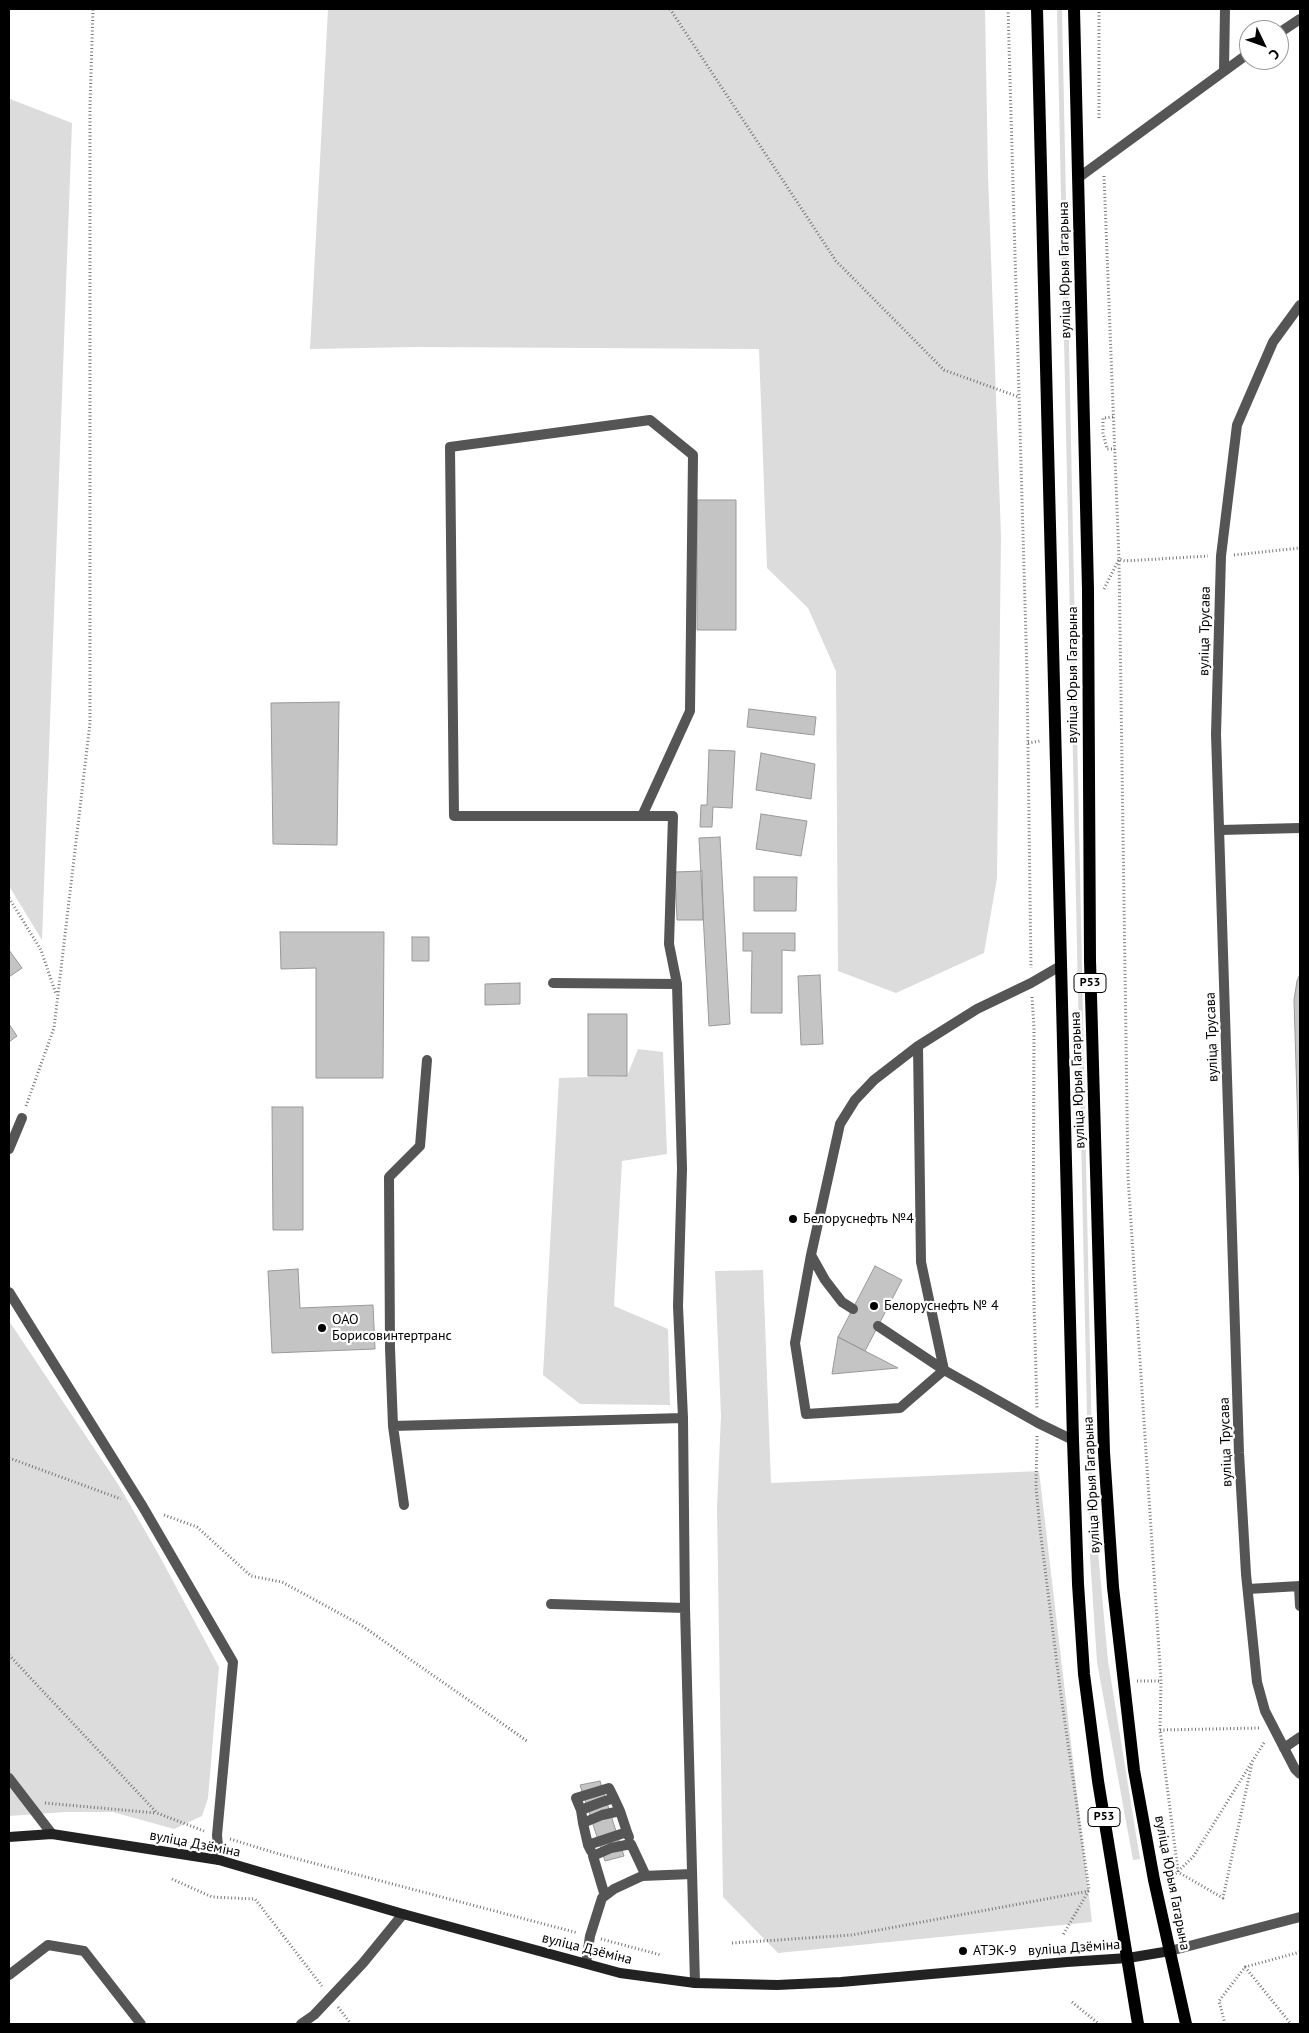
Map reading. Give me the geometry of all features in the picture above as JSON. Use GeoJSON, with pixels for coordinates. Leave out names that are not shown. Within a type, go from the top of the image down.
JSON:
{"type":"FeatureCollection","features":[{"type":"Feature","properties":{"kind":"main road","name":"вуліца Юрыя Гагарына"},"geometry":{"type":"LineString","coordinates":[[1037,9],[1073,1440],[1084,1674],[1106,1828],[1138,2024]]}},
{"type":"Feature","properties":{"kind":"main road","name":"вуліца Юрыя Гагарына"},"geometry":{"type":"LineString","coordinates":[[1074,9],[1088,589],[1090,960],[1103,1442],[1113,1587],[1134,1770],[1154,1880],[1186,2024]]}},
{"type":"Feature","properties":{"kind":"main road","name":"вуліца Дзёміна"},"geometry":{"type":"LineString","coordinates":[[9,1838],[52,1834],[219,1860],[403,1914],[620,1973],[695,1984],[777,1985],[841,1982],[1128,1958],[1170,1951]]}},
{"type":"Feature","properties":{"kind":"street"},"geometry":{"type":"LineString","coordinates":[[1224,70],[1226,9]]}},
{"type":"Feature","properties":{"kind":"street"},"geometry":{"type":"LineString","coordinates":[[1289,26],[1300,19]]}},
{"type":"Feature","properties":{"kind":"street"},"geometry":{"type":"LineString","coordinates":[[1078,178],[1239,60]]}},
{"type":"Feature","properties":{"kind":"street","name":"вуліца Трусава"},"geometry":{"type":"LineString","coordinates":[[1300,305],[1273,342],[1236,425],[1221,556],[1216,734],[1239,1453],[1246,1574],[1257,1682],[1265,1711],[1300,1774]]}},
{"type":"Feature","properties":{"kind":"street"},"geometry":{"type":"LineString","coordinates":[[642,816],[690,711],[693,455],[650,420],[450,448],[454,816],[642,816],[673,816],[669,944],[677,984],[682,1169],[678,1306],[683,1418],[695,1984]]}},
{"type":"Feature","properties":{"kind":"street"},"geometry":{"type":"LineString","coordinates":[[1220,830],[1300,828]]}},
{"type":"Feature","properties":{"kind":"street"},"geometry":{"type":"LineString","coordinates":[[944,1370],[900,1408],[806,1414],[795,1343],[811,1255],[840,1124],[855,1100],[874,1080],[918,1046],[978,1009],[1031,983],[1062,965]]}},
{"type":"Feature","properties":{"kind":"street"},"geometry":{"type":"LineString","coordinates":[[553,983],[677,984]]}},
{"type":"Feature","properties":{"kind":"street"},"geometry":{"type":"LineString","coordinates":[[918,1046],[921,1262],[944,1370]]}},
{"type":"Feature","properties":{"kind":"street"},"geometry":{"type":"LineString","coordinates":[[404,1505],[393,1426],[390,1348],[389,1177],[420,1146],[427,1060]]}},
{"type":"Feature","properties":{"kind":"street"},"geometry":{"type":"LineString","coordinates":[[9,1149],[22,1118]]}},
{"type":"Feature","properties":{"kind":"street"},"geometry":{"type":"LineString","coordinates":[[811,1255],[825,1280],[842,1302],[853,1309]]}},
{"type":"Feature","properties":{"kind":"street"},"geometry":{"type":"LineString","coordinates":[[9,1292],[143,1507],[232,1662],[218,1835],[219,1860]]}},
{"type":"Feature","properties":{"kind":"street"},"geometry":{"type":"LineString","coordinates":[[878,1326],[944,1370],[1038,1423],[1073,1440]]}},
{"type":"Feature","properties":{"kind":"street"},"geometry":{"type":"LineString","coordinates":[[393,1426],[683,1418]]}},
{"type":"Feature","properties":{"kind":"street"},"geometry":{"type":"LineString","coordinates":[[1248,1589],[1300,1586],[1300,1606]]}},
{"type":"Feature","properties":{"kind":"street"},"geometry":{"type":"LineString","coordinates":[[551,1604],[686,1608]]}},
{"type":"Feature","properties":{"kind":"street"},"geometry":{"type":"LineString","coordinates":[[1284,1748],[1300,1737]]}},
{"type":"Feature","properties":{"kind":"street"},"geometry":{"type":"LineString","coordinates":[[9,1778],[52,1834]]}},
{"type":"Feature","properties":{"kind":"street"},"geometry":{"type":"LineString","coordinates":[[605,1896],[588,1845],[581,1810],[614,1798],[631,1844],[646,1876]]}},
{"type":"Feature","properties":{"kind":"street"},"geometry":{"type":"LineString","coordinates":[[583,1823],[602,1815],[620,1811]]}},
{"type":"Feature","properties":{"kind":"street"},"geometry":{"type":"LineString","coordinates":[[588,1845],[628,1832]]}},
{"type":"Feature","properties":{"kind":"street"},"geometry":{"type":"LineString","coordinates":[[593,1856],[611,1848],[631,1844]]}},
{"type":"Feature","properties":{"kind":"street"},"geometry":{"type":"LineString","coordinates":[[586,1963],[590,1936],[602,1898],[614,1889],[646,1876],[692,1874]]}},
{"type":"Feature","properties":{"kind":"street"},"geometry":{"type":"LineString","coordinates":[[301,2024],[314,2015],[363,1963],[403,1914]]}},
{"type":"Feature","properties":{"kind":"street"},"geometry":{"type":"LineString","coordinates":[[1170,1951],[1300,1917]]}},
{"type":"Feature","properties":{"kind":"street"},"geometry":{"type":"LineString","coordinates":[[9,1975],[48,1945],[84,1950],[142,2024]]}},
{"type":"Feature","properties":{"kind":"path"},"geometry":{"type":"LineString","coordinates":[[22,1118],[54,1028],[90,723],[90,106],[93,9]]}},
{"type":"Feature","properties":{"kind":"path"},"geometry":{"type":"LineString","coordinates":[[670,9],[836,261],[944,370],[1019,398]]}},
{"type":"Feature","properties":{"kind":"path"},"geometry":{"type":"LineString","coordinates":[[1008,9],[1028,674],[1031,983],[1034,1028],[1033,1267],[1038,1423],[1036,1487],[1059,1678],[1089,1890],[1063,1935]]}},
{"type":"Feature","properties":{"kind":"path"},"geometry":{"type":"LineString","coordinates":[[1100,9],[1100,118]]}},
{"type":"Feature","properties":{"kind":"path"},"geometry":{"type":"LineString","coordinates":[[1104,175],[1119,559],[1128,1177],[1162,1680],[1160,1730],[1178,1872]]}},
{"type":"Feature","properties":{"kind":"path"},"geometry":{"type":"LineString","coordinates":[[1114,417],[1103,418],[1103,433],[1107,449],[1115,449]]}},
{"type":"Feature","properties":{"kind":"path"},"geometry":{"type":"LineString","coordinates":[[1119,559],[1125,561],[1221,556],[1300,548]]}},
{"type":"Feature","properties":{"kind":"path"},"geometry":{"type":"LineString","coordinates":[[1104,589],[1119,559]]}},
{"type":"Feature","properties":{"kind":"path"},"geometry":{"type":"LineString","coordinates":[[9,898],[41,950],[57,997]]}},
{"type":"Feature","properties":{"kind":"path"},"geometry":{"type":"LineString","coordinates":[[9,1458],[197,1527],[251,1576],[282,1582],[361,1625],[527,1741]]}},
{"type":"Feature","properties":{"kind":"path"},"geometry":{"type":"LineString","coordinates":[[9,1655],[157,1813]]}},
{"type":"Feature","properties":{"kind":"path"},"geometry":{"type":"LineString","coordinates":[[1124,1682],[1162,1680]]}},
{"type":"Feature","properties":{"kind":"path"},"geometry":{"type":"LineString","coordinates":[[1160,1730],[1274,1728]]}},
{"type":"Feature","properties":{"kind":"path"},"geometry":{"type":"LineString","coordinates":[[1173,1876],[1193,1857],[1274,1728]]}},
{"type":"Feature","properties":{"kind":"path"},"geometry":{"type":"LineString","coordinates":[[1178,1872],[1223,1898],[1252,1763]]}},
{"type":"Feature","properties":{"kind":"path"},"geometry":{"type":"LineString","coordinates":[[26,1801],[157,1813],[182,1824],[279,1854],[661,1955]]}},
{"type":"Feature","properties":{"kind":"path"},"geometry":{"type":"LineString","coordinates":[[172,1879],[212,1897],[255,1899],[351,2024]]}},
{"type":"Feature","properties":{"kind":"path"},"geometry":{"type":"LineString","coordinates":[[732,1943],[852,1935],[1089,1890]]}},
{"type":"Feature","properties":{"kind":"path"},"geometry":{"type":"LineString","coordinates":[[1225,2024],[1219,2001],[1245,1967],[1300,1952]]}},
{"type":"Feature","properties":{"kind":"path"},"geometry":{"type":"LineString","coordinates":[[1245,1967],[1291,2024]]}},
{"type":"Feature","properties":{"kind":"path"},"geometry":{"type":"LineString","coordinates":[[1072,2002],[1099,2024]]}},
{"type":"Feature","properties":{"kind":"shaded area"},"geometry":{"type":"Polygon","coordinates":[[[328,9],[985,9],[988,175],[1001,536],[997,878],[984,953],[896,993],[838,971],[836,671],[808,608],[767,568],[759,349],[417,347],[310,349],[328,9]]]}},
{"type":"Feature","properties":{"kind":"shaded area"},"geometry":{"type":"Polygon","coordinates":[[[1057,9],[1062,9],[1093,1496],[1108,1661],[1140,1859],[1133,1860],[1097,1662],[1090,1557],[1057,9]]]}},
{"type":"Feature","properties":{"kind":"shaded area"},"geometry":{"type":"Polygon","coordinates":[[[10,99],[72,123],[42,940],[9,886],[10,99]]]}},
{"type":"Feature","properties":{"kind":"shaded area"},"geometry":{"type":"Polygon","coordinates":[[[638,1049],[663,1052],[667,1154],[622,1161],[614,1306],[668,1329],[670,1405],[580,1404],[543,1375],[559,1078],[627,1076],[638,1049]]]}},
{"type":"Feature","properties":{"kind":"shaded area"},"geometry":{"type":"Polygon","coordinates":[[[763,1270],[771,1483],[1039,1471],[1092,1922],[778,1953],[723,1897],[717,1507],[721,1416],[715,1271],[763,1270]]]}},
{"type":"Feature","properties":{"kind":"shaded area"},"geometry":{"type":"Polygon","coordinates":[[[9,1321],[118,1484],[159,1555],[219,1667],[208,1798],[202,1816],[174,1829],[113,1812],[65,1812],[9,1816],[9,1321]]]}},
{"type":"Feature","properties":{"kind":"building"},"geometry":{"type":"Polygon","coordinates":[[[697,500],[736,500],[736,630],[697,630],[697,500]]]}},
{"type":"Feature","properties":{"kind":"building"},"geometry":{"type":"Polygon","coordinates":[[[339,702],[337,845],[273,844],[271,703],[339,702]]]}},
{"type":"Feature","properties":{"kind":"building"},"geometry":{"type":"Polygon","coordinates":[[[749,709],[816,717],[814,735],[747,727],[749,709]]]}},
{"type":"Feature","properties":{"kind":"building"},"geometry":{"type":"Polygon","coordinates":[[[709,750],[735,751],[732,808],[713,807],[712,827],[700,827],[701,805],[707,805],[709,750]]]}},
{"type":"Feature","properties":{"kind":"building"},"geometry":{"type":"Polygon","coordinates":[[[761,753],[815,764],[811,799],[756,790],[761,753]]]}},
{"type":"Feature","properties":{"kind":"building"},"geometry":{"type":"Polygon","coordinates":[[[761,814],[807,821],[801,856],[756,849],[761,814]]]}},
{"type":"Feature","properties":{"kind":"building"},"geometry":{"type":"Polygon","coordinates":[[[720,837],[730,1024],[709,1026],[699,838],[720,837]]]}},
{"type":"Feature","properties":{"kind":"building"},"geometry":{"type":"Polygon","coordinates":[[[702,871],[703,920],[677,920],[675,872],[702,871]]]}},
{"type":"Feature","properties":{"kind":"building"},"geometry":{"type":"Polygon","coordinates":[[[754,877],[797,877],[796,911],[754,911],[754,877]]]}},
{"type":"Feature","properties":{"kind":"building"},"geometry":{"type":"Polygon","coordinates":[[[280,932],[384,932],[383,1078],[316,1078],[316,968],[281,969],[280,932]]]}},
{"type":"Feature","properties":{"kind":"building"},"geometry":{"type":"Polygon","coordinates":[[[743,933],[795,933],[795,951],[782,950],[782,1013],[751,1013],[752,951],[743,951],[743,933]]]}},
{"type":"Feature","properties":{"kind":"building"},"geometry":{"type":"Polygon","coordinates":[[[412,937],[429,937],[429,961],[412,961],[412,937]]]}},
{"type":"Feature","properties":{"kind":"building"},"geometry":{"type":"Polygon","coordinates":[[[9,950],[22,968],[9,977],[9,950]]]}},
{"type":"Feature","properties":{"kind":"building"},"geometry":{"type":"Polygon","coordinates":[[[1300,974],[1300,1195],[1294,1000],[1300,974]]]}},
{"type":"Feature","properties":{"kind":"building"},"geometry":{"type":"Polygon","coordinates":[[[820,975],[823,1044],[801,1045],[798,976],[820,975]]]}},
{"type":"Feature","properties":{"kind":"building"},"geometry":{"type":"Polygon","coordinates":[[[520,983],[520,1004],[485,1005],[485,984],[520,983]]]}},
{"type":"Feature","properties":{"kind":"building"},"geometry":{"type":"Polygon","coordinates":[[[588,1014],[627,1014],[627,1076],[588,1076],[588,1014]]]}},
{"type":"Feature","properties":{"kind":"building"},"geometry":{"type":"Polygon","coordinates":[[[9,1024],[17,1036],[9,1042],[9,1024]]]}},
{"type":"Feature","properties":{"kind":"building"},"geometry":{"type":"Polygon","coordinates":[[[272,1107],[303,1107],[303,1230],[273,1230],[272,1107]]]}},
{"type":"Feature","properties":{"kind":"building"},"geometry":{"type":"Polygon","coordinates":[[[875,1266],[902,1280],[865,1351],[838,1337],[875,1266]]]}},
{"type":"Feature","properties":{"kind":"building","name":"ОАО Борисовинтертранс"},"geometry":{"type":"Polygon","coordinates":[[[298,1269],[300,1308],[373,1305],[375,1349],[272,1353],[268,1271],[298,1269]]]}},
{"type":"Feature","properties":{"kind":"building"},"geometry":{"type":"Polygon","coordinates":[[[838,1337],[865,1351],[898,1368],[832,1374],[838,1337]]]}},
{"type":"Feature","properties":{"kind":"building"},"geometry":{"type":"Polygon","coordinates":[[[600,1781],[624,1856],[605,1861],[580,1785],[600,1781]]]}},
{"type":"Feature","properties":{"kind":"place","name":"Белоруснефть №4"},"geometry":{"type":"Point","coordinates":[793,1219]}},
{"type":"Feature","properties":{"kind":"place","name":"Белоруснефть № 4"},"geometry":{"type":"Point","coordinates":[874,1306]}},
{"type":"Feature","properties":{"kind":"place","name":"ОАО Борисовинтертранс"},"geometry":{"type":"Point","coordinates":[322,1328]}},
{"type":"Feature","properties":{"kind":"place","name":"АТЭК-9"},"geometry":{"type":"Point","coordinates":[963,1951]}}]}
